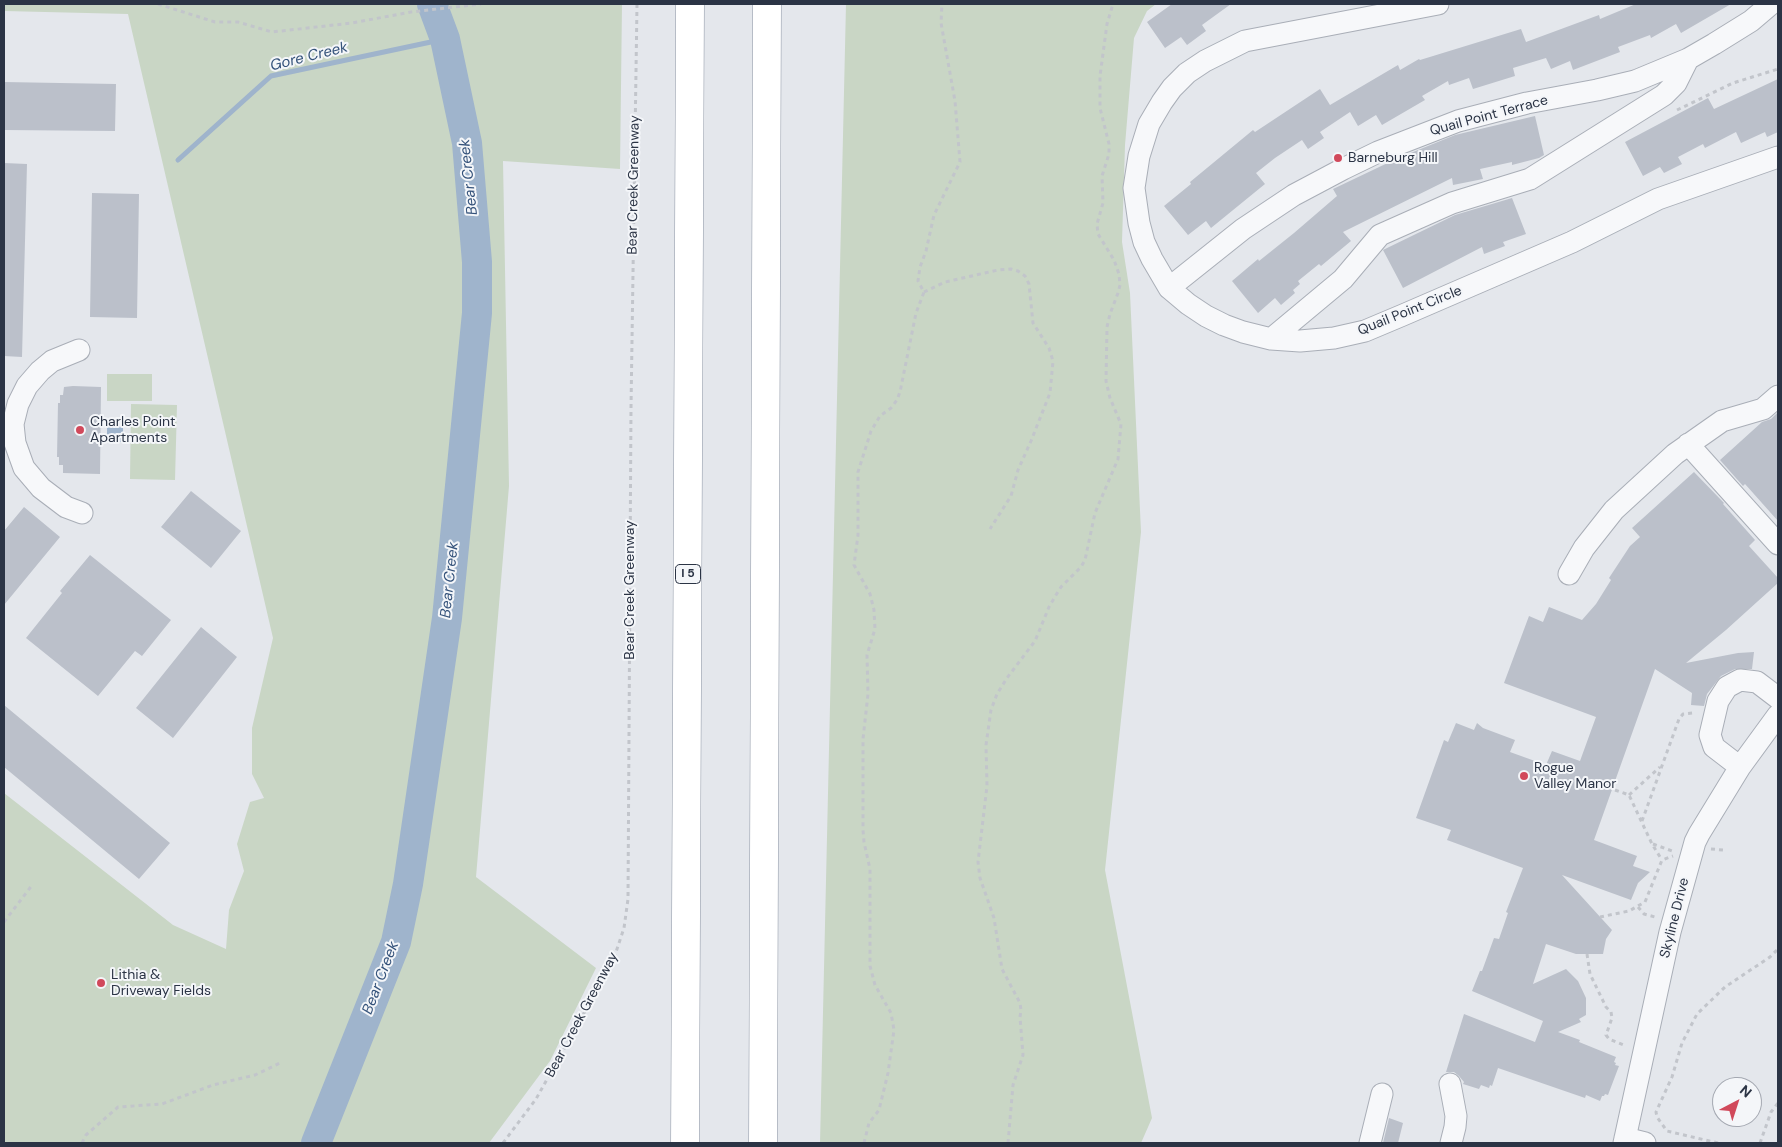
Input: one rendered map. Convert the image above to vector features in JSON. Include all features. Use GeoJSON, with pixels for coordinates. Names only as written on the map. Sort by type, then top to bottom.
{"type":"FeatureCollection","features":[{"type":"Feature","properties":{"kind":"highway","name":"I 5"},"geometry":{"type":"LineString","coordinates":[[684,1143],[690,4]]}},
{"type":"Feature","properties":{"kind":"highway"},"geometry":{"type":"LineString","coordinates":[[763,1143],[767,4]]}},
{"type":"Feature","properties":{"kind":"street","name":"Quail Point Circle"},"geometry":{"type":"LineString","coordinates":[[1438,4],[1245,41],[1205,61],[1187,73],[1172,88],[1149,124],[1138,156],[1134,188],[1138,223],[1144,242],[1152,260],[1169,288],[1188,304],[1224,325],[1271,339],[1300,341],[1334,338],[1365,331],[1572,242],[1658,198],[1778,156]]}},
{"type":"Feature","properties":{"kind":"street","name":"Quail Point Terrace"},"geometry":{"type":"LineString","coordinates":[[1169,288],[1243,229],[1287,200],[1378,152],[1458,121],[1527,103],[1635,81],[1688,59],[1750,21],[1771,4]]}},
{"type":"Feature","properties":{"kind":"street"},"geometry":{"type":"LineString","coordinates":[[1271,339],[1343,279],[1380,235],[1452,203],[1530,179],[1664,95],[1676,83],[1688,59]]}},
{"type":"Feature","properties":{"kind":"street"},"geometry":{"type":"LineString","coordinates":[[79,350],[52,361],[40,371],[27,386],[18,404],[13,424],[7,429],[15,442],[24,468],[35,482],[66,508],[82,514]]}},
{"type":"Feature","properties":{"kind":"street"},"geometry":{"type":"LineString","coordinates":[[1569,574],[1584,548],[1614,510],[1644,481],[1688,444],[1722,421],[1763,409],[1778,396]]}},
{"type":"Feature","properties":{"kind":"street"},"geometry":{"type":"LineString","coordinates":[[1688,444],[1778,544]]}},
{"type":"Feature","properties":{"kind":"street"},"geometry":{"type":"LineString","coordinates":[[1740,767],[1714,747],[1710,735],[1718,700],[1727,687],[1740,680],[1757,682],[1778,698]]}},
{"type":"Feature","properties":{"kind":"street","name":"Skyline Drive"},"geometry":{"type":"LineString","coordinates":[[1631,1142],[1670,932],[1695,842],[1740,767],[1778,715]]}},
{"type":"Feature","properties":{"kind":"street"},"geometry":{"type":"LineString","coordinates":[[1450,1084],[1456,1116],[1451,1143]]}},
{"type":"Feature","properties":{"kind":"street"},"geometry":{"type":"LineString","coordinates":[[1370,1143],[1382,1094]]}},
{"type":"Feature","properties":{"kind":"path"},"geometry":{"type":"LineString","coordinates":[[158,4],[215,22],[238,22],[272,32],[352,24],[411,12],[480,4]]}},
{"type":"Feature","properties":{"kind":"path","name":"Bear Creek Greenway"},"geometry":{"type":"LineString","coordinates":[[503,1143],[540,1092],[603,979],[615,955],[624,928],[628,899],[631,408],[637,4]]}},
{"type":"Feature","properties":{"kind":"path"},"geometry":{"type":"LineString","coordinates":[[924,292],[918,281],[918,274],[926,251],[934,215],[960,162],[955,101],[941,23],[942,4]]}},
{"type":"Feature","properties":{"kind":"path"},"geometry":{"type":"LineString","coordinates":[[1008,1143],[1013,1085],[1023,1055],[1021,1010],[1020,1003],[1002,969],[994,918],[980,878],[978,862],[987,786],[986,745],[991,710],[997,694],[1035,641],[1056,595],[1085,560],[1097,507],[1118,459],[1121,424],[1110,398],[1106,381],[1108,327],[1110,314],[1120,285],[1114,260],[1098,234],[1097,224],[1103,203],[1102,176],[1109,154],[1109,144],[1100,108],[1100,76],[1106,24],[1113,4]]}},
{"type":"Feature","properties":{"kind":"path"},"geometry":{"type":"LineString","coordinates":[[1669,114],[1733,83],[1778,69]]}},
{"type":"Feature","properties":{"kind":"path"},"geometry":{"type":"LineString","coordinates":[[864,1143],[869,1123],[879,1110],[888,1073],[894,1030],[891,1013],[875,985],[870,966],[870,869],[863,830],[863,739],[868,694],[867,655],[875,629],[874,610],[870,594],[854,565],[858,535],[858,472],[872,431],[880,416],[891,408],[897,400],[916,313],[924,292],[945,282],[998,270],[1011,269],[1025,276],[1030,284],[1032,323],[1049,348],[1053,361],[1050,393],[1018,470],[1011,496],[990,529]]}},
{"type":"Feature","properties":{"kind":"path"},"geometry":{"type":"LineString","coordinates":[[1642,822],[1679,719],[1683,714],[1693,713]]}},
{"type":"Feature","properties":{"kind":"path"},"geometry":{"type":"LineString","coordinates":[[1629,795],[1662,766]]}},
{"type":"Feature","properties":{"kind":"path"},"geometry":{"type":"LineString","coordinates":[[1615,790],[1629,795],[1652,844],[1662,860]]}},
{"type":"Feature","properties":{"kind":"path"},"geometry":{"type":"LineString","coordinates":[[1652,844],[1678,853],[1662,860]]}},
{"type":"Feature","properties":{"kind":"path"},"geometry":{"type":"LineString","coordinates":[[1600,917],[1638,907],[1645,902],[1662,860]]}},
{"type":"Feature","properties":{"kind":"path"},"geometry":{"type":"LineString","coordinates":[[4,922],[33,884]]}},
{"type":"Feature","properties":{"kind":"path"},"geometry":{"type":"LineString","coordinates":[[1638,907],[1644,914],[1658,918]]}},
{"type":"Feature","properties":{"kind":"path"},"geometry":{"type":"LineString","coordinates":[[1718,1143],[1667,1131],[1657,1117],[1656,1112],[1672,1077],[1682,1043],[1697,1014],[1725,987],[1770,957],[1778,949]]}},
{"type":"Feature","properties":{"kind":"path"},"geometry":{"type":"LineString","coordinates":[[1587,954],[1590,974],[1612,1018],[1606,1035],[1609,1039],[1630,1048]]}},
{"type":"Feature","properties":{"kind":"path"},"geometry":{"type":"LineString","coordinates":[[82,1143],[86,1135],[118,1107],[162,1104],[213,1085],[255,1074],[282,1062]]}},
{"type":"Feature","properties":{"kind":"path"},"geometry":{"type":"LineString","coordinates":[[1760,1143],[1771,1112],[1778,1103]]}},
{"type":"Feature","properties":{"kind":"green space"},"geometry":{"type":"Polygon","coordinates":[[[4,4],[622,4],[620,169],[503,161],[509,486],[476,877],[596,968],[550,1061],[489,1143],[4,1143],[4,793],[173,925],[226,949],[229,910],[244,871],[237,844],[250,802],[264,798],[252,774],[252,728],[273,638],[128,14],[4,11],[4,4]]]}},
{"type":"Feature","properties":{"kind":"green space"},"geometry":{"type":"Polygon","coordinates":[[[846,4],[1156,4],[1147,11],[1134,38],[1125,145],[1122,242],[1130,293],[1141,532],[1105,870],[1152,1118],[1141,1143],[820,1143],[846,4]]]}},
{"type":"Feature","properties":{"kind":"green space"},"geometry":{"type":"Polygon","coordinates":[[[107,374],[152,374],[152,401],[107,401],[107,374]]]}},
{"type":"Feature","properties":{"kind":"green space"},"geometry":{"type":"Polygon","coordinates":[[[131,404],[177,405],[175,480],[130,479],[131,404]]]}},
{"type":"Feature","properties":{"kind":"water"},"geometry":{"type":"Polygon","coordinates":[[[107,419],[123,419],[123,442],[107,442],[107,419]]]}},
{"type":"Feature","properties":{"kind":"building"},"geometry":{"type":"Polygon","coordinates":[[[1172,4],[1231,4],[1202,25],[1206,31],[1187,45],[1181,37],[1165,48],[1147,22],[1172,4]]]}},
{"type":"Feature","properties":{"kind":"building"},"geometry":{"type":"Polygon","coordinates":[[[1636,4],[1731,4],[1681,33],[1676,24],[1651,38],[1650,35],[1618,47],[1620,52],[1573,70],[1570,61],[1551,69],[1546,58],[1513,68],[1515,76],[1473,89],[1469,78],[1449,85],[1448,81],[1422,96],[1425,100],[1382,125],[1376,115],[1358,126],[1350,112],[1320,132],[1324,138],[1308,149],[1302,140],[1256,173],[1265,184],[1211,228],[1206,221],[1188,235],[1164,206],[1253,130],[1255,132],[1320,89],[1330,105],[1398,65],[1400,70],[1419,59],[1521,29],[1526,42],[1599,15],[1600,19],[1636,4]]]}},
{"type":"Feature","properties":{"kind":"building"},"geometry":{"type":"Polygon","coordinates":[[[1778,79],[1778,132],[1767,137],[1765,132],[1741,143],[1736,132],[1705,148],[1703,144],[1678,157],[1682,164],[1664,173],[1660,167],[1643,176],[1625,142],[1708,98],[1714,109],[1778,79]]]}},
{"type":"Feature","properties":{"kind":"building"},"geometry":{"type":"Polygon","coordinates":[[[4,82],[116,84],[115,131],[4,130],[4,82]]]}},
{"type":"Feature","properties":{"kind":"building"},"geometry":{"type":"Polygon","coordinates":[[[1535,116],[1544,155],[1512,165],[1512,162],[1480,169],[1483,179],[1453,185],[1452,178],[1343,232],[1351,241],[1321,266],[1319,264],[1298,281],[1300,284],[1293,290],[1295,293],[1281,305],[1275,298],[1258,313],[1232,281],[1294,233],[1337,196],[1333,189],[1396,159],[1455,135],[1535,116]]]}},
{"type":"Feature","properties":{"kind":"building"},"geometry":{"type":"Polygon","coordinates":[[[4,163],[27,164],[22,357],[4,356],[4,163]]]}},
{"type":"Feature","properties":{"kind":"building"},"geometry":{"type":"Polygon","coordinates":[[[92,193],[139,194],[137,318],[90,317],[92,193]]]}},
{"type":"Feature","properties":{"kind":"building"},"geometry":{"type":"Polygon","coordinates":[[[1512,198],[1526,234],[1503,242],[1505,246],[1484,254],[1482,247],[1403,288],[1383,250],[1455,215],[1512,198]]]}},
{"type":"Feature","properties":{"kind":"building","name":"Charles Point Apartments"},"geometry":{"type":"Polygon","coordinates":[[[64,387],[101,387],[100,474],[63,473],[63,465],[59,465],[59,457],[57,457],[58,403],[60,403],[60,395],[63,395],[64,387]]]}},
{"type":"Feature","properties":{"kind":"building"},"geometry":{"type":"Polygon","coordinates":[[[1778,412],[1778,521],[1745,484],[1743,486],[1720,460],[1762,422],[1771,419],[1778,412]]]}},
{"type":"Feature","properties":{"kind":"building","name":"Rogue Valley Manor"},"geometry":{"type":"Polygon","coordinates":[[[1694,472],[1724,503],[1755,540],[1749,546],[1778,578],[1778,583],[1686,663],[1738,653],[1754,652],[1752,669],[1735,669],[1721,676],[1707,694],[1704,706],[1691,705],[1692,693],[1655,669],[1594,840],[1637,856],[1633,866],[1650,872],[1638,883],[1631,900],[1562,875],[1612,930],[1606,939],[1603,954],[1576,954],[1546,944],[1533,984],[1566,969],[1578,981],[1586,998],[1586,1015],[1579,1019],[1581,1022],[1558,1032],[1616,1057],[1615,1065],[1619,1066],[1608,1095],[1602,1096],[1600,1101],[1586,1095],[1585,1098],[1498,1068],[1492,1086],[1490,1085],[1489,1088],[1481,1085],[1479,1089],[1463,1084],[1464,1082],[1454,1072],[1446,1072],[1464,1014],[1535,1042],[1543,1021],[1472,991],[1480,971],[1482,971],[1494,938],[1499,939],[1508,913],[1506,912],[1523,868],[1447,840],[1451,830],[1416,818],[1444,740],[1448,742],[1456,723],[1474,730],[1477,723],[1483,728],[1515,740],[1510,752],[1546,765],[1552,751],[1580,761],[1596,717],[1504,683],[1529,616],[1543,622],[1549,607],[1582,620],[1596,604],[1611,580],[1609,578],[1630,546],[1640,537],[1632,528],[1694,472]]]}},
{"type":"Feature","properties":{"kind":"building"},"geometry":{"type":"Polygon","coordinates":[[[191,491],[241,531],[211,568],[161,527],[191,491]]]}},
{"type":"Feature","properties":{"kind":"building"},"geometry":{"type":"Polygon","coordinates":[[[24,507],[60,537],[4,605],[4,531],[24,507]]]}},
{"type":"Feature","properties":{"kind":"building"},"geometry":{"type":"Polygon","coordinates":[[[90,555],[171,620],[142,656],[135,651],[98,696],[26,638],[62,593],[60,591],[90,555]]]}},
{"type":"Feature","properties":{"kind":"building"},"geometry":{"type":"Polygon","coordinates":[[[201,627],[237,657],[173,738],[136,708],[201,627]]]}},
{"type":"Feature","properties":{"kind":"building"},"geometry":{"type":"Polygon","coordinates":[[[4,705],[170,843],[139,879],[4,767],[4,705]]]}},
{"type":"Feature","properties":{"kind":"building"},"geometry":{"type":"Polygon","coordinates":[[[1389,1118],[1403,1123],[1398,1143],[1383,1143],[1389,1118]]]}},
{"type":"Feature","properties":{"kind":"waterway","name":"Bear Creek"},"geometry":{"type":"LineString","coordinates":[[316,1143],[396,942],[408,884],[447,618],[477,313],[477,262],[467,143],[445,39],[432,4]]}},
{"type":"Feature","properties":{"kind":"waterway","name":"Gore Creek"},"geometry":{"type":"LineString","coordinates":[[178,160],[271,76],[445,39]]}},
{"type":"Feature","properties":{"kind":"place","name":"Barneburg Hill"},"geometry":{"type":"Point","coordinates":[1338,158]}},
{"type":"Feature","properties":{"kind":"place","name":"Charles Point Apartments"},"geometry":{"type":"Point","coordinates":[80,430]}},
{"type":"Feature","properties":{"kind":"place","name":"Rogue Valley Manor"},"geometry":{"type":"Point","coordinates":[1524,776]}},
{"type":"Feature","properties":{"kind":"place","name":"Lithia & Driveway Fields"},"geometry":{"type":"Point","coordinates":[101,983]}}]}
